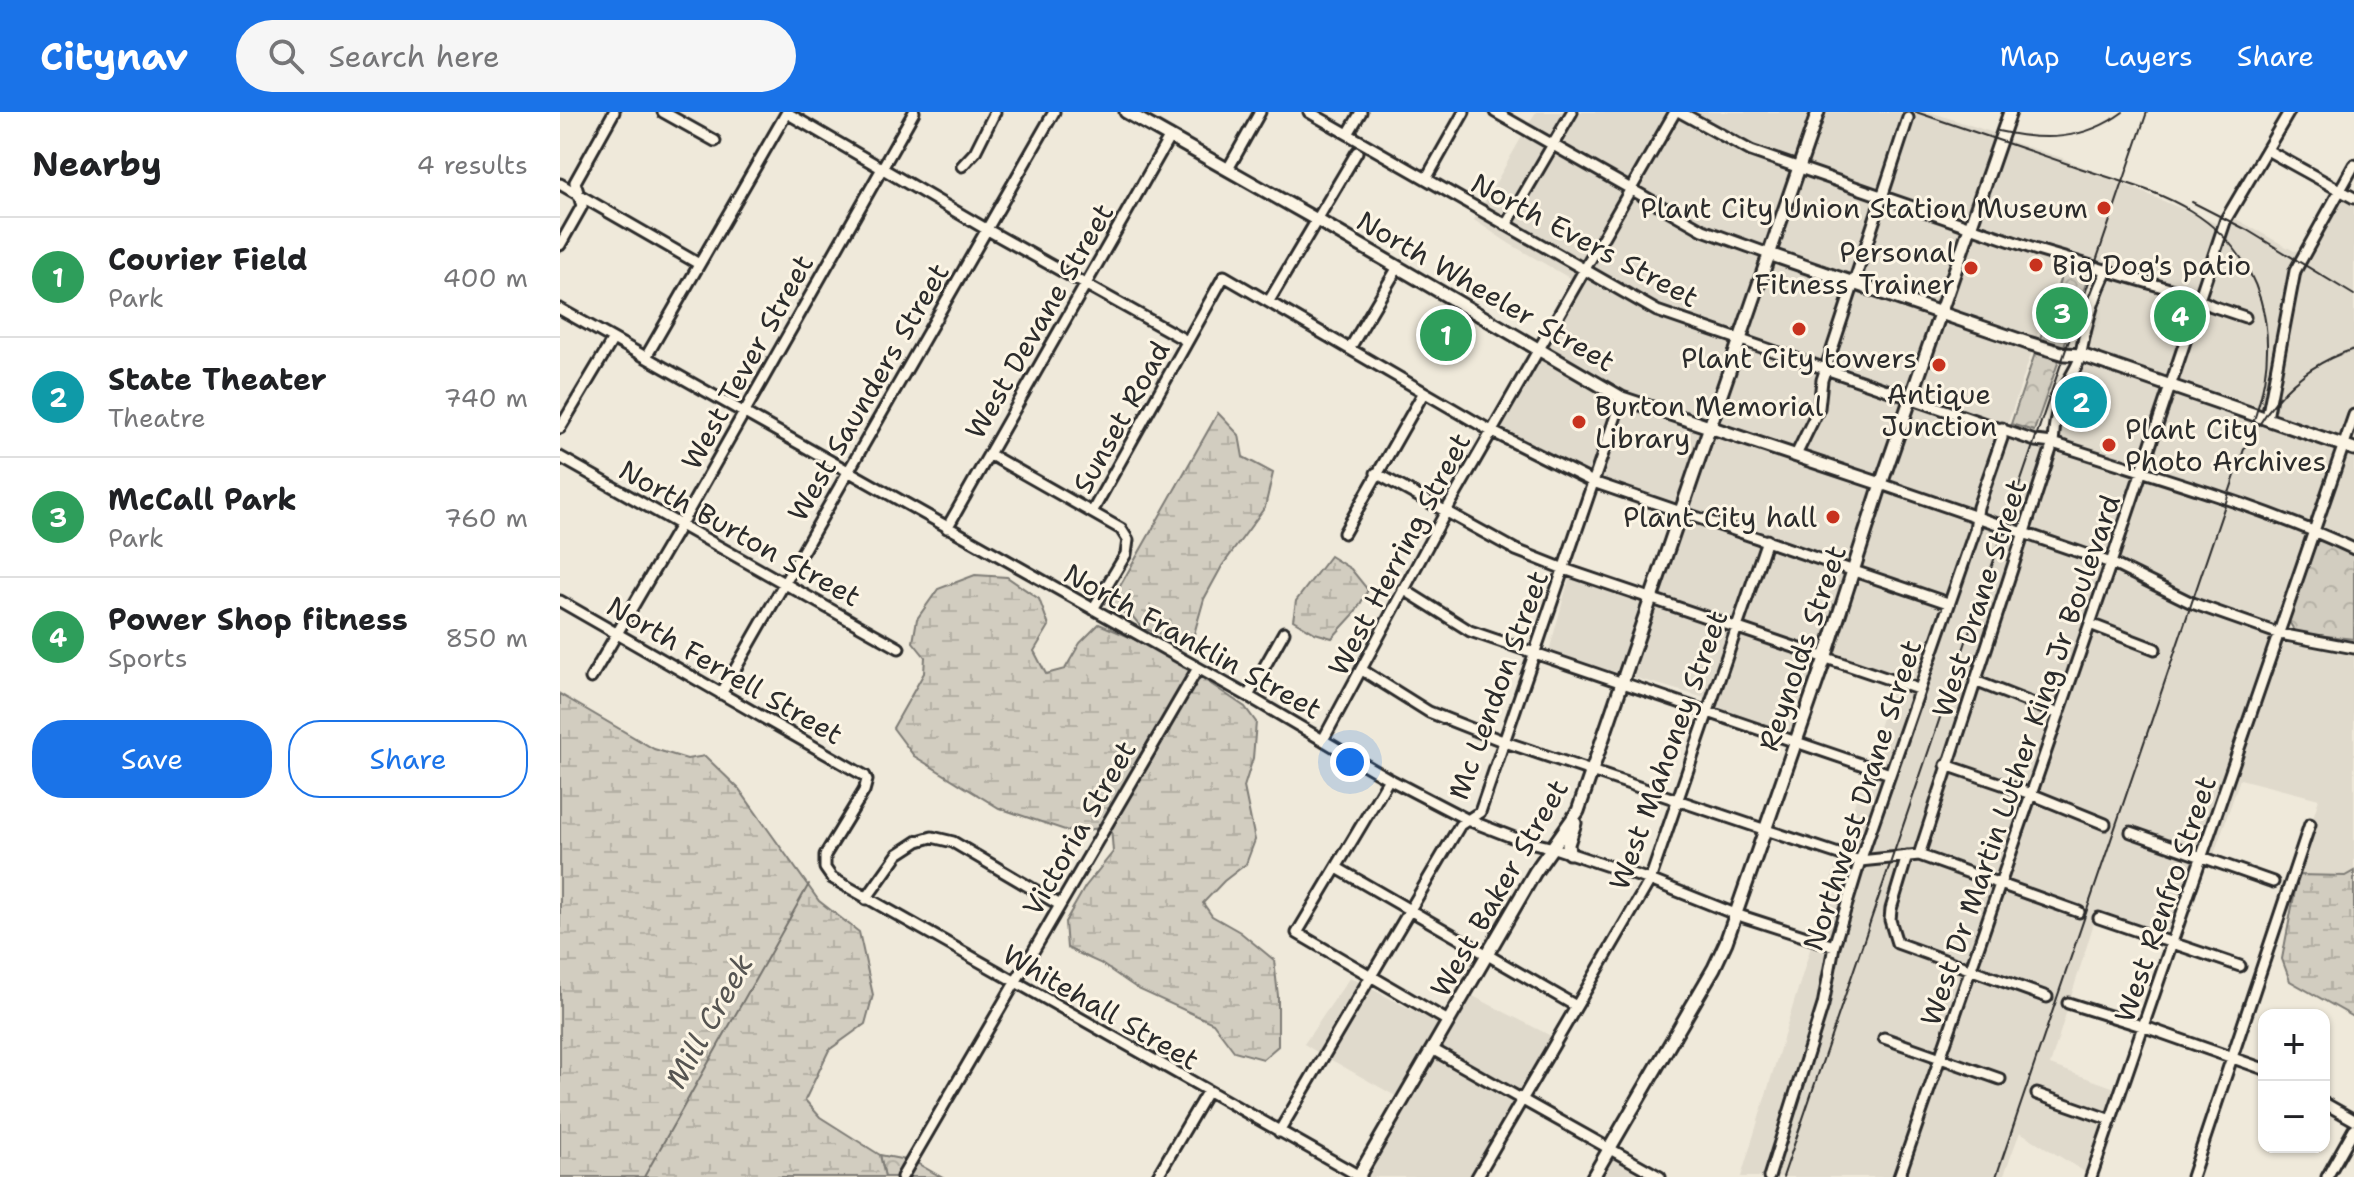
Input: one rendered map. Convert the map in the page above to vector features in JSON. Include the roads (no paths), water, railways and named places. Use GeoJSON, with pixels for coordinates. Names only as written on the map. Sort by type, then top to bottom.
{"type":"FeatureCollection","features":[{"type":"Feature","properties":{"kind":"main road","name":"North Wheeler Street"},"geometry":{"type":"LineString","coordinates":[[1126,112],[1622,398],[1881,484]]}},
{"type":"Feature","properties":{"kind":"main road","name":"West Baker Street"},"geometry":{"type":"LineString","coordinates":[[1359,1177],[1535,872],[1578,811],[1818,112]]}},
{"type":"Feature","properties":{"kind":"main road","name":"Reynolds Street"},"geometry":{"type":"LineString","coordinates":[[1593,1177],[1714,968],[1766,830],[1881,484],[2010,112]]}},
{"type":"Feature","properties":{"kind":"main road"},"geometry":{"type":"LineString","coordinates":[[1769,254],[2065,354],[2081,355],[2349,447]]}},
{"type":"Feature","properties":{"kind":"main road"},"geometry":{"type":"LineString","coordinates":[[1569,853],[1568,844],[1578,811]]}},
{"type":"Feature","properties":{"kind":"street"},"geometry":{"type":"LineString","coordinates":[[560,245],[582,206],[575,182],[614,112]]}},
{"type":"Feature","properties":{"kind":"street"},"geometry":{"type":"LineString","coordinates":[[663,112],[715,141]]}},
{"type":"Feature","properties":{"kind":"street"},"geometry":{"type":"LineString","coordinates":[[646,357],[787,112],[986,229],[1187,341]]}},
{"type":"Feature","properties":{"kind":"street","name":"West Tever Street"},"geometry":{"type":"LineString","coordinates":[[591,678],[914,112]]}},
{"type":"Feature","properties":{"kind":"street"},"geometry":{"type":"LineString","coordinates":[[962,166],[975,152],[995,112]]}},
{"type":"Feature","properties":{"kind":"street","name":"West Saunders Street"},"geometry":{"type":"LineString","coordinates":[[721,694],[1054,112]]}},
{"type":"Feature","properties":{"kind":"street"},"geometry":{"type":"LineString","coordinates":[[1228,169],[1260,112]]}},
{"type":"Feature","properties":{"kind":"street","name":"North Evers Street"},"geometry":{"type":"LineString","coordinates":[[1309,112],[1657,311],[2035,441],[2053,443],[2315,531],[2354,549]]}},
{"type":"Feature","properties":{"kind":"street"},"geometry":{"type":"LineString","coordinates":[[1348,134],[1361,112]]}},
{"type":"Feature","properties":{"kind":"street"},"geometry":{"type":"LineString","coordinates":[[1426,179],[1464,112]]}},
{"type":"Feature","properties":{"kind":"street"},"geometry":{"type":"LineString","coordinates":[[1495,112],[1703,230],[1769,254]]}},
{"type":"Feature","properties":{"kind":"street"},"geometry":{"type":"LineString","coordinates":[[1506,225],[1572,112]]}},
{"type":"Feature","properties":{"kind":"street"},"geometry":{"type":"LineString","coordinates":[[1678,112],[1751,151],[1970,228],[2190,295],[2245,317]]}},
{"type":"Feature","properties":{"kind":"street","name":"West Herring Street"},"geometry":{"type":"LineString","coordinates":[[1323,740],[1491,431],[1678,112]]}},
{"type":"Feature","properties":{"kind":"street","name":"West Dr Martin Luther King Jr Boulevard"},"geometry":{"type":"LineString","coordinates":[[1899,1177],[2142,473],[2226,219],[2289,112]]}},
{"type":"Feature","properties":{"kind":"street"},"geometry":{"type":"LineString","coordinates":[[1796,455],[1819,408],[1819,390],[1825,370],[1908,118]]}},
{"type":"Feature","properties":{"kind":"street","name":"West Devane Street"},"geometry":{"type":"LineString","coordinates":[[947,528],[1170,136]]}},
{"type":"Feature","properties":{"kind":"street"},"geometry":{"type":"LineString","coordinates":[[2267,150],[2354,198]]}},
{"type":"Feature","properties":{"kind":"street"},"geometry":{"type":"LineString","coordinates":[[1357,152],[1269,301],[1491,431],[1593,482],[1948,603]]}},
{"type":"Feature","properties":{"kind":"street"},"geometry":{"type":"LineString","coordinates":[[2267,418],[2298,263],[2354,165]]}},
{"type":"Feature","properties":{"kind":"street"},"geometry":{"type":"LineString","coordinates":[[560,184],[699,264]]}},
{"type":"Feature","properties":{"kind":"street"},"geometry":{"type":"LineString","coordinates":[[1350,348],[1398,267]]}},
{"type":"Feature","properties":{"kind":"street","name":"West Drane Street"},"geometry":{"type":"LineString","coordinates":[[1919,855],[2053,443],[2053,428],[2066,386],[2081,355],[2081,344],[2108,269]]}},
{"type":"Feature","properties":{"kind":"street","name":"Sunset Road"},"geometry":{"type":"LineString","coordinates":[[1093,609],[1126,554],[1128,540],[1121,529],[1092,512],[1224,276],[1269,301]]}},
{"type":"Feature","properties":{"kind":"street","name":"North Franklin Street"},"geometry":{"type":"LineString","coordinates":[[560,309],[1248,696],[1389,779],[1468,820],[1517,839],[1650,880],[1735,914],[1834,946]]}},
{"type":"Feature","properties":{"kind":"street"},"geometry":{"type":"LineString","coordinates":[[560,428],[564,411],[613,339]]}},
{"type":"Feature","properties":{"kind":"street"},"geometry":{"type":"LineString","coordinates":[[1344,533],[1424,392]]}},
{"type":"Feature","properties":{"kind":"street","name":"Mc Lendon Street"},"geometry":{"type":"LineString","coordinates":[[1279,1132],[1460,825],[1480,812],[1622,398]]}},
{"type":"Feature","properties":{"kind":"street","name":"West Renfro Street"},"geometry":{"type":"LineString","coordinates":[[2091,1177],[2315,531],[2349,447],[2354,415]]}},
{"type":"Feature","properties":{"kind":"street","name":"Northwest Drane Street"},"geometry":{"type":"LineString","coordinates":[[1769,1177],[1823,1005],[1834,946],[1860,861],[1978,518],[1978,507],[2002,438],[2002,428]]}},
{"type":"Feature","properties":{"kind":"street"},"geometry":{"type":"LineString","coordinates":[[989,454],[1092,512]]}},
{"type":"Feature","properties":{"kind":"street","name":"North Burton Street"},"geometry":{"type":"LineString","coordinates":[[560,457],[899,648]]}},
{"type":"Feature","properties":{"kind":"street"},"geometry":{"type":"LineString","coordinates":[[1376,473],[1516,550],[1918,689]]}},
{"type":"Feature","properties":{"kind":"street","name":"North Wheeler Street"},"geometry":{"type":"LineString","coordinates":[[1881,484],[2111,563],[2192,603],[2280,634],[2354,648]]}},
{"type":"Feature","properties":{"kind":"street","name":"West Mahoney Street"},"geometry":{"type":"LineString","coordinates":[[1477,1177],[1650,880],[1767,540]]}},
{"type":"Feature","properties":{"kind":"street"},"geometry":{"type":"LineString","coordinates":[[1403,589],[1470,631],[1890,774]]}},
{"type":"Feature","properties":{"kind":"street","name":"North Ferrell Street"},"geometry":{"type":"LineString","coordinates":[[560,601],[859,772],[867,780],[860,799],[827,850],[825,868]]}},
{"type":"Feature","properties":{"kind":"street"},"geometry":{"type":"LineString","coordinates":[[2090,624],[2155,649]]}},
{"type":"Feature","properties":{"kind":"street"},"geometry":{"type":"LineString","coordinates":[[1248,696],[1284,632]]}},
{"type":"Feature","properties":{"kind":"street","name":"Victoria Street"},"geometry":{"type":"LineString","coordinates":[[902,1177],[1198,668]]}},
{"type":"Feature","properties":{"kind":"street"},"geometry":{"type":"LineString","coordinates":[[1362,670],[1429,712],[1505,742],[1860,861],[1919,855],[2079,912]]}},
{"type":"Feature","properties":{"kind":"street"},"geometry":{"type":"LineString","coordinates":[[1975,681],[2059,714]]}},
{"type":"Feature","properties":{"kind":"street"},"geometry":{"type":"LineString","coordinates":[[1946,765],[2105,824]]}},
{"type":"Feature","properties":{"kind":"street"},"geometry":{"type":"LineString","coordinates":[[1389,779],[1297,933],[1448,1021]]}},
{"type":"Feature","properties":{"kind":"street"},"geometry":{"type":"LineString","coordinates":[[2192,1177],[2310,824]]}},
{"type":"Feature","properties":{"kind":"street"},"geometry":{"type":"LineString","coordinates":[[2131,832],[2273,882]]}},
{"type":"Feature","properties":{"kind":"street"},"geometry":{"type":"LineString","coordinates":[[866,899],[898,854],[918,841],[932,837],[953,842],[1060,905]]}},
{"type":"Feature","properties":{"kind":"street"},"geometry":{"type":"LineString","coordinates":[[1907,856],[1891,909],[1890,920],[1897,943],[2047,997]]}},
{"type":"Feature","properties":{"kind":"street","name":"Whitehall Street"},"geometry":{"type":"LineString","coordinates":[[825,868],[832,878],[866,899],[1359,1177]]}},
{"type":"Feature","properties":{"kind":"street"},"geometry":{"type":"LineString","coordinates":[[1337,868],[1576,1006]]}},
{"type":"Feature","properties":{"kind":"street"},"geometry":{"type":"LineString","coordinates":[[2099,918],[2240,966]]}},
{"type":"Feature","properties":{"kind":"street"},"geometry":{"type":"LineString","coordinates":[[2068,1003],[2258,1067]]}},
{"type":"Feature","properties":{"kind":"street"},"geometry":{"type":"LineString","coordinates":[[1884,1038],[2000,1079]]}},
{"type":"Feature","properties":{"kind":"street"},"geometry":{"type":"LineString","coordinates":[[1432,1049],[1660,1177]]}},
{"type":"Feature","properties":{"kind":"street"},"geometry":{"type":"LineString","coordinates":[[1157,1177],[1207,1092]]}},
{"type":"Feature","properties":{"kind":"street"},"geometry":{"type":"LineString","coordinates":[[2037,1094],[2111,1120]]}},
{"type":"Feature","properties":{"kind":"street"},"geometry":{"type":"LineString","coordinates":[[2330,1106],[2354,1120]]}},
{"type":"Feature","properties":{"kind":"street"},"geometry":{"type":"LineString","coordinates":[[2327,1177],[2354,1129]]}},
{"type":"Feature","properties":{"kind":"waterway","name":"Mill Creek"},"geometry":{"type":"LineString","coordinates":[[644,1177],[809,884]]}},
{"type":"Feature","properties":{"kind":"railway"},"geometry":{"type":"LineString","coordinates":[[1916,112],[2136,186],[2191,211],[2216,230],[2236,251],[2251,275],[2261,300],[2266,327],[2267,355],[2256,414],[1996,1177]]}},
{"type":"Feature","properties":{"kind":"railway"},"geometry":{"type":"LineString","coordinates":[[1998,131],[2031,136],[2063,136],[2093,129],[2123,112]]}},
{"type":"Feature","properties":{"kind":"railway"},"geometry":{"type":"LineString","coordinates":[[1783,1177],[2147,112]]}},
{"type":"Feature","properties":{"kind":"railway"},"geometry":{"type":"LineString","coordinates":[[2192,202],[2247,230],[2354,295]]}},
{"type":"Feature","properties":{"kind":"railway"},"geometry":{"type":"LineString","coordinates":[[2259,425],[2277,399],[2299,378],[2325,361],[2354,349]]}},
{"type":"Feature","properties":{"kind":"place","name":"Plant City Union Station Museum"},"geometry":{"type":"Point","coordinates":[2104,208]}},
{"type":"Feature","properties":{"kind":"place","name":"Big Dog's patio"},"geometry":{"type":"Point","coordinates":[2036,265]}},
{"type":"Feature","properties":{"kind":"place","name":"Personal Fitness Trainer"},"geometry":{"type":"Point","coordinates":[1971,268]}},
{"type":"Feature","properties":{"kind":"place","name":"McCall Park"},"geometry":{"type":"Point","coordinates":[2062,313]}},
{"type":"Feature","properties":{"kind":"place","name":"Power Shop fitness"},"geometry":{"type":"Point","coordinates":[2180,316]}},
{"type":"Feature","properties":{"kind":"place","name":"Plant City towers"},"geometry":{"type":"Point","coordinates":[1799,329]}},
{"type":"Feature","properties":{"kind":"place","name":"Courier Field"},"geometry":{"type":"Point","coordinates":[1446,335]}},
{"type":"Feature","properties":{"kind":"place","name":"Antique Junction"},"geometry":{"type":"Point","coordinates":[1939,365]}},
{"type":"Feature","properties":{"kind":"place","name":"State Theater"},"geometry":{"type":"Point","coordinates":[2081,402]}},
{"type":"Feature","properties":{"kind":"place","name":"Burton Memorial Library"},"geometry":{"type":"Point","coordinates":[1579,422]}},
{"type":"Feature","properties":{"kind":"place","name":"Plant City Photo Archives"},"geometry":{"type":"Point","coordinates":[2109,445]}},
{"type":"Feature","properties":{"kind":"place","name":"Plant City hall"},"geometry":{"type":"Point","coordinates":[1833,517]}}]}
